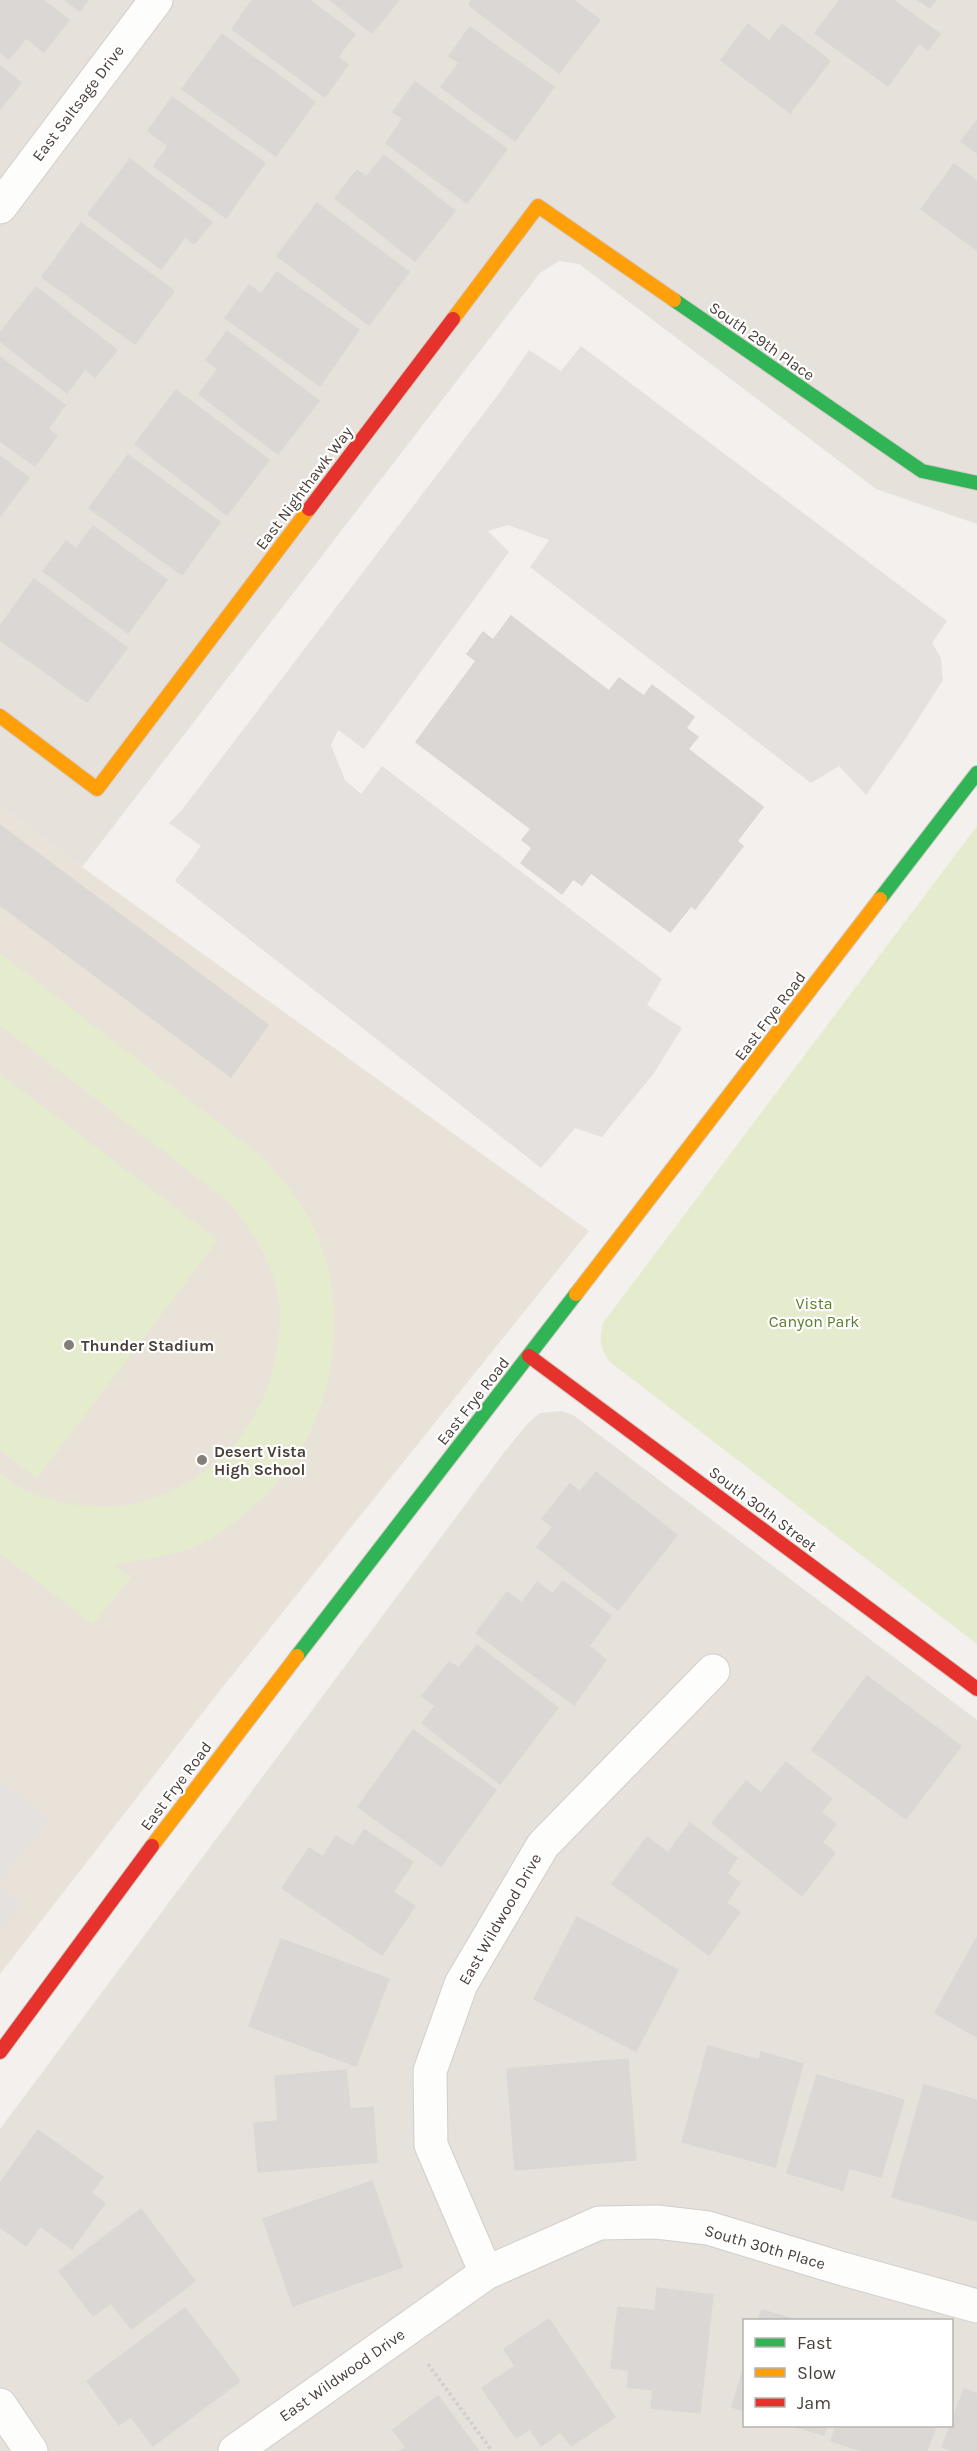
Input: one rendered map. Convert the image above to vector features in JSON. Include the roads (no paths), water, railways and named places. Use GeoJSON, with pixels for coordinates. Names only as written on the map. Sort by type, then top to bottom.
{"type":"FeatureCollection","features":[{"type":"Feature","properties":{"kind":"street","name":"East Saltsage Drive"},"geometry":{"type":"LineString","coordinates":[[0,207],[156,0]]}},
{"type":"Feature","properties":{"kind":"street","name":"South 29th Place"},"geometry":{"type":"LineString","coordinates":[[538,206],[921,471],[977,483]]}},
{"type":"Feature","properties":{"kind":"street","name":"East Nighthawk Way"},"geometry":{"type":"LineString","coordinates":[[0,716],[97,789],[538,206]]}},
{"type":"Feature","properties":{"kind":"street","name":"East Frye Road"},"geometry":{"type":"LineString","coordinates":[[0,2052],[189,1796],[977,773]]}},
{"type":"Feature","properties":{"kind":"street","name":"South 30th Street"},"geometry":{"type":"LineString","coordinates":[[529,1356],[977,1689]]}},
{"type":"Feature","properties":{"kind":"street","name":"East Wildwood Drive"},"geometry":{"type":"LineString","coordinates":[[235,2451],[486,2273],[431,2145],[430,2071],[461,1984],[543,1845],[713,1671]]}},
{"type":"Feature","properties":{"kind":"street","name":"South 30th Place"},"geometry":{"type":"LineString","coordinates":[[486,2273],[599,2223],[657,2222],[708,2228],[977,2306]]}},
{"type":"Feature","properties":{"kind":"street"},"geometry":{"type":"LineString","coordinates":[[0,2405],[31,2451]]}},
{"type":"Feature","properties":{"kind":"place","name":"Thunder Stadium"},"geometry":{"type":"Point","coordinates":[69,1345]}},
{"type":"Feature","properties":{"kind":"place","name":"Desert Vista High School"},"geometry":{"type":"Point","coordinates":[202,1460]}},
{"type":"Feature","properties":{"kind":"park label","name":"Vista Canyon Park"},"geometry":{"type":"Point","coordinates":[814,1312]}}]}
